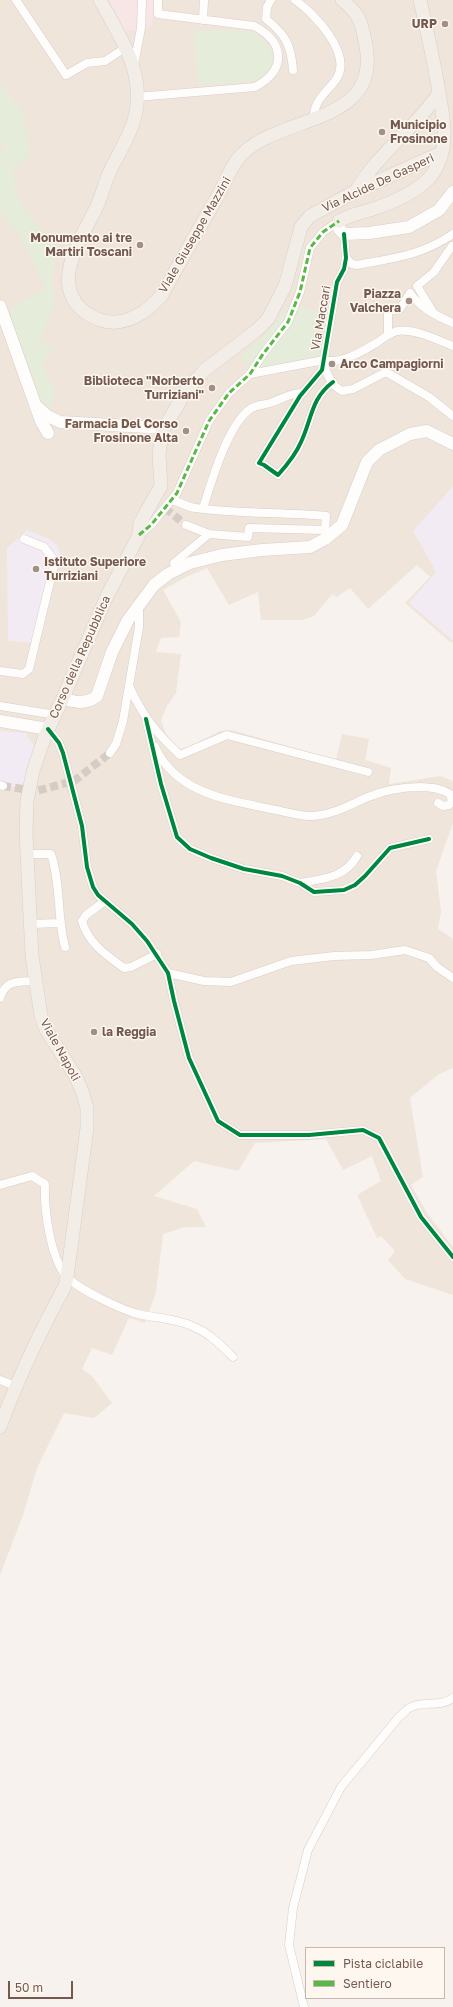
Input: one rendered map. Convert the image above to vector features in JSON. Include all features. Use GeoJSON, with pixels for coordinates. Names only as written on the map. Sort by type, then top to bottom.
{"type":"FeatureCollection","features":[{"type":"Feature","properties":{"kind":"main road","name":"Viale Giuseppe Mazzini"},"geometry":{"type":"LineString","coordinates":[[100,0],[134,66],[137,84],[136,113],[108,175],[98,203],[74,250],[68,270],[69,284],[73,298],[80,308],[90,316],[103,321],[129,320],[153,305],[162,295],[238,159],[243,154],[262,139],[334,111],[359,90],[367,75],[368,60],[363,26],[354,9],[342,0]]}},
{"type":"Feature","properties":{"kind":"main road"},"geometry":{"type":"LineString","coordinates":[[420,0],[431,46],[444,121],[444,139],[434,174],[425,183],[408,194],[373,209],[354,213],[342,227],[369,233],[409,227],[439,210],[453,192]]}},
{"type":"Feature","properties":{"kind":"main road"},"geometry":{"type":"LineString","coordinates":[[356,191],[365,174],[405,135],[439,94]]}},
{"type":"Feature","properties":{"kind":"main road","name":"Via Alcide De Gasperi"},"geometry":{"type":"LineString","coordinates":[[138,535],[140,523],[161,486],[160,444],[164,428],[178,402],[197,378],[206,369],[257,330],[274,311],[285,286],[298,234],[305,220],[356,191],[441,153]]}},
{"type":"Feature","properties":{"kind":"main road"},"geometry":{"type":"LineString","coordinates":[[0,306],[40,421],[48,433]]}},
{"type":"Feature","properties":{"kind":"main road"},"geometry":{"type":"LineString","coordinates":[[34,404],[46,415],[60,422],[164,428]]}},
{"type":"Feature","properties":{"kind":"main road"},"geometry":{"type":"LineString","coordinates":[[63,698],[74,702],[87,702],[97,696],[118,638],[139,604],[154,585],[177,569],[190,563],[222,555],[262,550],[310,547],[325,539],[342,525],[367,462],[379,450],[410,434],[427,432],[453,444]]}},
{"type":"Feature","properties":{"kind":"main road","name":"Corso della Repubblica"},"geometry":{"type":"LineString","coordinates":[[48,729],[56,715],[107,596],[138,535]]}},
{"type":"Feature","properties":{"kind":"main road"},"geometry":{"type":"LineString","coordinates":[[0,721],[48,729]]}},
{"type":"Feature","properties":{"kind":"main road","name":"Viale Napoli"},"geometry":{"type":"LineString","coordinates":[[0,1427],[15,1386],[34,1343],[65,1286],[87,1128],[87,1108],[82,1091],[75,1074],[46,1030],[40,1009],[36,981],[27,854],[27,801],[29,787],[48,729]]}},
{"type":"Feature","properties":{"kind":"street"},"geometry":{"type":"LineString","coordinates":[[16,0],[66,75],[88,63],[105,60],[126,48]]}},
{"type":"Feature","properties":{"kind":"street"},"geometry":{"type":"LineString","coordinates":[[134,66],[141,28],[142,0]]}},
{"type":"Feature","properties":{"kind":"street"},"geometry":{"type":"LineString","coordinates":[[137,96],[255,87],[268,80],[277,68],[278,55],[274,42],[264,31],[254,26],[158,14],[158,0]]}},
{"type":"Feature","properties":{"kind":"street"},"geometry":{"type":"LineString","coordinates":[[203,20],[204,0]]}},
{"type":"Feature","properties":{"kind":"street"},"geometry":{"type":"LineString","coordinates":[[271,0],[267,7],[266,19],[281,32],[288,42],[293,70]]}},
{"type":"Feature","properties":{"kind":"street"},"geometry":{"type":"LineString","coordinates":[[295,0],[305,8],[328,34],[338,53],[340,64],[337,77],[315,105],[314,119]]}},
{"type":"Feature","properties":{"kind":"street","name":"Via Maccari"},"geometry":{"type":"LineString","coordinates":[[324,360],[337,282],[344,270],[346,258],[342,227]]}},
{"type":"Feature","properties":{"kind":"street","name":"Corso della Repubblica"},"geometry":{"type":"LineString","coordinates":[[138,535],[150,525],[177,493],[209,421],[229,393],[250,374],[262,354],[288,322],[300,292],[310,248],[323,232],[342,227]]}},
{"type":"Feature","properties":{"kind":"street"},"geometry":{"type":"LineString","coordinates":[[346,258],[352,264],[357,265],[405,256],[422,252],[453,234]]}},
{"type":"Feature","properties":{"kind":"street"},"geometry":{"type":"LineString","coordinates":[[434,313],[417,286],[434,272],[452,246]]}},
{"type":"Feature","properties":{"kind":"street"},"geometry":{"type":"LineString","coordinates":[[388,336],[388,311],[400,309],[410,293],[426,310],[453,323]]}},
{"type":"Feature","properties":{"kind":"street"},"geometry":{"type":"LineString","coordinates":[[250,374],[324,360],[331,362],[338,361],[368,348],[395,332],[415,333],[453,346]]}},
{"type":"Feature","properties":{"kind":"street"},"geometry":{"type":"LineString","coordinates":[[324,360],[325,370],[332,382],[342,391],[353,389],[386,372],[429,397],[453,416]]}},
{"type":"Feature","properties":{"kind":"street"},"geometry":{"type":"LineString","coordinates":[[324,360],[322,370],[302,393],[259,463],[278,475],[291,459],[301,443],[317,398],[332,382]]}},
{"type":"Feature","properties":{"kind":"street"},"geometry":{"type":"LineString","coordinates":[[203,508],[218,466],[237,424],[250,409],[293,393],[302,393]]}},
{"type":"Feature","properties":{"kind":"street"},"geometry":{"type":"LineString","coordinates":[[172,500],[188,506],[231,511],[285,512],[326,516],[325,530],[249,528],[248,537],[209,534],[186,525]]}},
{"type":"Feature","properties":{"kind":"street"},"geometry":{"type":"LineString","coordinates":[[177,569],[174,563],[209,534]]}},
{"type":"Feature","properties":{"kind":"street"},"geometry":{"type":"LineString","coordinates":[[0,671],[23,674],[29,669],[55,561],[44,547],[24,539]]}},
{"type":"Feature","properties":{"kind":"street"},"geometry":{"type":"LineString","coordinates":[[110,753],[121,733],[139,627],[139,604]]}},
{"type":"Feature","properties":{"kind":"street"},"geometry":{"type":"LineString","coordinates":[[128,686],[155,732],[180,755],[227,735],[368,772]]}},
{"type":"Feature","properties":{"kind":"street"},"geometry":{"type":"LineString","coordinates":[[0,706],[56,715]]}},
{"type":"Feature","properties":{"kind":"street"},"geometry":{"type":"LineString","coordinates":[[146,719],[161,784],[177,837],[190,849],[211,858],[244,869],[282,876],[300,883],[314,892],[344,890],[355,885],[365,876],[390,848],[428,839]]}},
{"type":"Feature","properties":{"kind":"street"},"geometry":{"type":"LineString","coordinates":[[48,729],[59,743],[63,753],[82,826],[89,878],[93,887],[105,901],[132,924],[168,972],[189,1058],[218,1121],[240,1135],[308,1135],[363,1130],[379,1138],[421,1217],[453,1257]]}},
{"type":"Feature","properties":{"kind":"street"},"geometry":{"type":"LineString","coordinates":[[150,736],[158,753],[172,771],[188,785],[210,796],[227,800],[310,816],[339,811],[367,797],[391,790],[409,787],[442,789],[450,794],[452,801],[449,805],[444,806],[438,803]]}},
{"type":"Feature","properties":{"kind":"street"},"geometry":{"type":"LineString","coordinates":[[27,854],[51,854],[56,872],[60,923],[65,947]]}},
{"type":"Feature","properties":{"kind":"street"},"geometry":{"type":"LineString","coordinates":[[300,883],[336,876],[346,871],[357,856]]}},
{"type":"Feature","properties":{"kind":"street"},"geometry":{"type":"LineString","coordinates":[[105,901],[86,915],[82,921],[84,929],[93,943],[124,968],[131,967],[156,954]]}},
{"type":"Feature","properties":{"kind":"street"},"geometry":{"type":"LineString","coordinates":[[31,924],[60,923]]}},
{"type":"Feature","properties":{"kind":"street"},"geometry":{"type":"LineString","coordinates":[[168,972],[204,982],[231,982],[291,961],[334,956],[371,956],[405,950],[429,958],[437,967],[453,978]]}},
{"type":"Feature","properties":{"kind":"street"},"geometry":{"type":"LineString","coordinates":[[0,998],[3,989],[7,985],[36,981]]}},
{"type":"Feature","properties":{"kind":"street"},"geometry":{"type":"LineString","coordinates":[[0,1185],[32,1176],[45,1184],[46,1214],[55,1255],[67,1277],[84,1289],[136,1313],[194,1326],[219,1343],[233,1357]]}},
{"type":"Feature","properties":{"kind":"street"},"geometry":{"type":"LineString","coordinates":[[0,1380],[15,1386]]}},
{"type":"Feature","properties":{"kind":"street"},"geometry":{"type":"LineString","coordinates":[[304,2007],[289,1945],[293,1908],[308,1850],[341,1787],[400,1717],[410,1708],[418,1705],[442,1704],[453,1698]]}},
{"type":"Feature","properties":{"kind":"shaded area"},"geometry":{"type":"Polygon","coordinates":[[[0,0],[453,0],[453,642],[451,643],[405,603],[430,577],[417,565],[368,609],[350,588],[337,597],[332,594],[314,616],[302,620],[261,620],[258,592],[229,605],[207,568],[186,577],[163,590],[181,622],[179,637],[161,638],[156,652],[181,654],[176,693],[167,706],[161,720],[165,732],[175,746],[180,749],[186,748],[220,731],[232,730],[336,760],[342,734],[369,739],[365,760],[391,768],[389,784],[440,776],[453,781],[453,823],[436,871],[441,912],[438,929],[453,939],[453,1068],[439,1074],[410,1098],[423,1177],[411,1185],[427,1213],[453,1247],[453,1295],[405,1279],[388,1260],[395,1251],[381,1236],[377,1238],[357,1195],[381,1181],[372,1156],[343,1170],[326,1139],[255,1143],[238,1171],[194,1161],[154,1196],[197,1209],[206,1227],[185,1227],[163,1234],[156,1292],[145,1323],[129,1318],[112,1355],[92,1348],[82,1369],[92,1376],[112,1403],[94,1418],[64,1413],[37,1468],[23,1515],[0,1575],[0,0]]]}},
{"type":"Feature","properties":{"kind":"shaded area"},"geometry":{"type":"Polygon","coordinates":[[[109,0],[156,0],[151,28],[125,31],[109,0]]]}},
{"type":"Feature","properties":{"kind":"shaded area"},"geometry":{"type":"Polygon","coordinates":[[[453,486],[452,640],[409,603],[436,572],[413,531],[453,486]]]}},
{"type":"Feature","properties":{"kind":"shaded area"},"geometry":{"type":"Polygon","coordinates":[[[27,530],[49,539],[57,545],[61,555],[38,643],[8,641],[7,548],[27,530]]]}},
{"type":"Feature","properties":{"kind":"shaded area"},"geometry":{"type":"Polygon","coordinates":[[[0,731],[26,733],[37,751],[25,789],[0,784],[0,731]]]}},
{"type":"Feature","properties":{"kind":"green space"},"geometry":{"type":"Polygon","coordinates":[[[221,30],[249,32],[255,34],[265,42],[271,53],[272,66],[270,72],[254,80],[245,82],[198,84],[193,31],[221,30]]]}},
{"type":"Feature","properties":{"kind":"green space"},"geometry":{"type":"Polygon","coordinates":[[[0,82],[23,113],[31,154],[13,171],[17,195],[25,210],[49,239],[56,251],[52,278],[52,292],[55,302],[40,341],[53,347],[43,362],[45,371],[54,389],[52,406],[48,407],[41,400],[10,314],[14,306],[46,290],[21,237],[0,211],[0,151],[5,149],[0,139],[0,82]]]}},
{"type":"Feature","properties":{"kind":"green space"},"geometry":{"type":"Polygon","coordinates":[[[289,304],[325,313],[321,354],[314,358],[257,369],[246,363],[241,355],[267,332],[278,320],[289,304]]]}},
{"type":"Feature","properties":{"kind":"tunnel"},"geometry":{"type":"LineString","coordinates":[[165,508],[186,525]]}},
{"type":"Feature","properties":{"kind":"tunnel"},"geometry":{"type":"LineString","coordinates":[[3,786],[36,791],[74,781],[110,753]]}},
{"type":"Feature","properties":{"kind":"marked path"},"geometry":{"type":"LineString","coordinates":[[139,535],[151,525],[177,493],[209,421],[229,393],[250,374],[263,354],[288,322],[300,292],[310,248],[323,232],[339,221]]}},
{"type":"Feature","properties":{"kind":"cycle path"},"geometry":{"type":"LineString","coordinates":[[333,382],[320,395],[299,446],[278,475],[259,463],[300,396],[322,370],[337,282],[344,269],[346,258],[344,234]]}},
{"type":"Feature","properties":{"kind":"cycle path"},"geometry":{"type":"LineString","coordinates":[[146,719],[161,784],[177,837],[190,849],[211,858],[244,869],[282,876],[300,883],[314,892],[344,890],[355,885],[365,876],[390,848],[429,839]]}},
{"type":"Feature","properties":{"kind":"cycle path"},"geometry":{"type":"LineString","coordinates":[[48,729],[59,743],[63,753],[82,826],[87,867],[93,887],[98,895],[132,924],[147,941],[168,973],[189,1058],[218,1121],[240,1135],[309,1135],[363,1130],[379,1138],[421,1217],[453,1257]]}},
{"type":"Feature","properties":{"kind":"place","name":"URP"},"geometry":{"type":"Point","coordinates":[445,24]}},
{"type":"Feature","properties":{"kind":"place","name":"Municipio Frosinone"},"geometry":{"type":"Point","coordinates":[382,132]}},
{"type":"Feature","properties":{"kind":"place","name":"Monumento ai tre Martiri Toscani"},"geometry":{"type":"Point","coordinates":[140,245]}},
{"type":"Feature","properties":{"kind":"place","name":"Piazza Valchera"},"geometry":{"type":"Point","coordinates":[409,301]}},
{"type":"Feature","properties":{"kind":"place","name":"Arco Campagiorni"},"geometry":{"type":"Point","coordinates":[332,364]}},
{"type":"Feature","properties":{"kind":"place","name":"Biblioteca \"Norberto Turriziani\""},"geometry":{"type":"Point","coordinates":[212,388]}},
{"type":"Feature","properties":{"kind":"place","name":"Farmacia Del Corso Frosinone Alta"},"geometry":{"type":"Point","coordinates":[186,431]}},
{"type":"Feature","properties":{"kind":"place","name":"Istituto Superiore Turriziani"},"geometry":{"type":"Point","coordinates":[36,569]}},
{"type":"Feature","properties":{"kind":"place","name":"la Reggia"},"geometry":{"type":"Point","coordinates":[94,1032]}}]}
